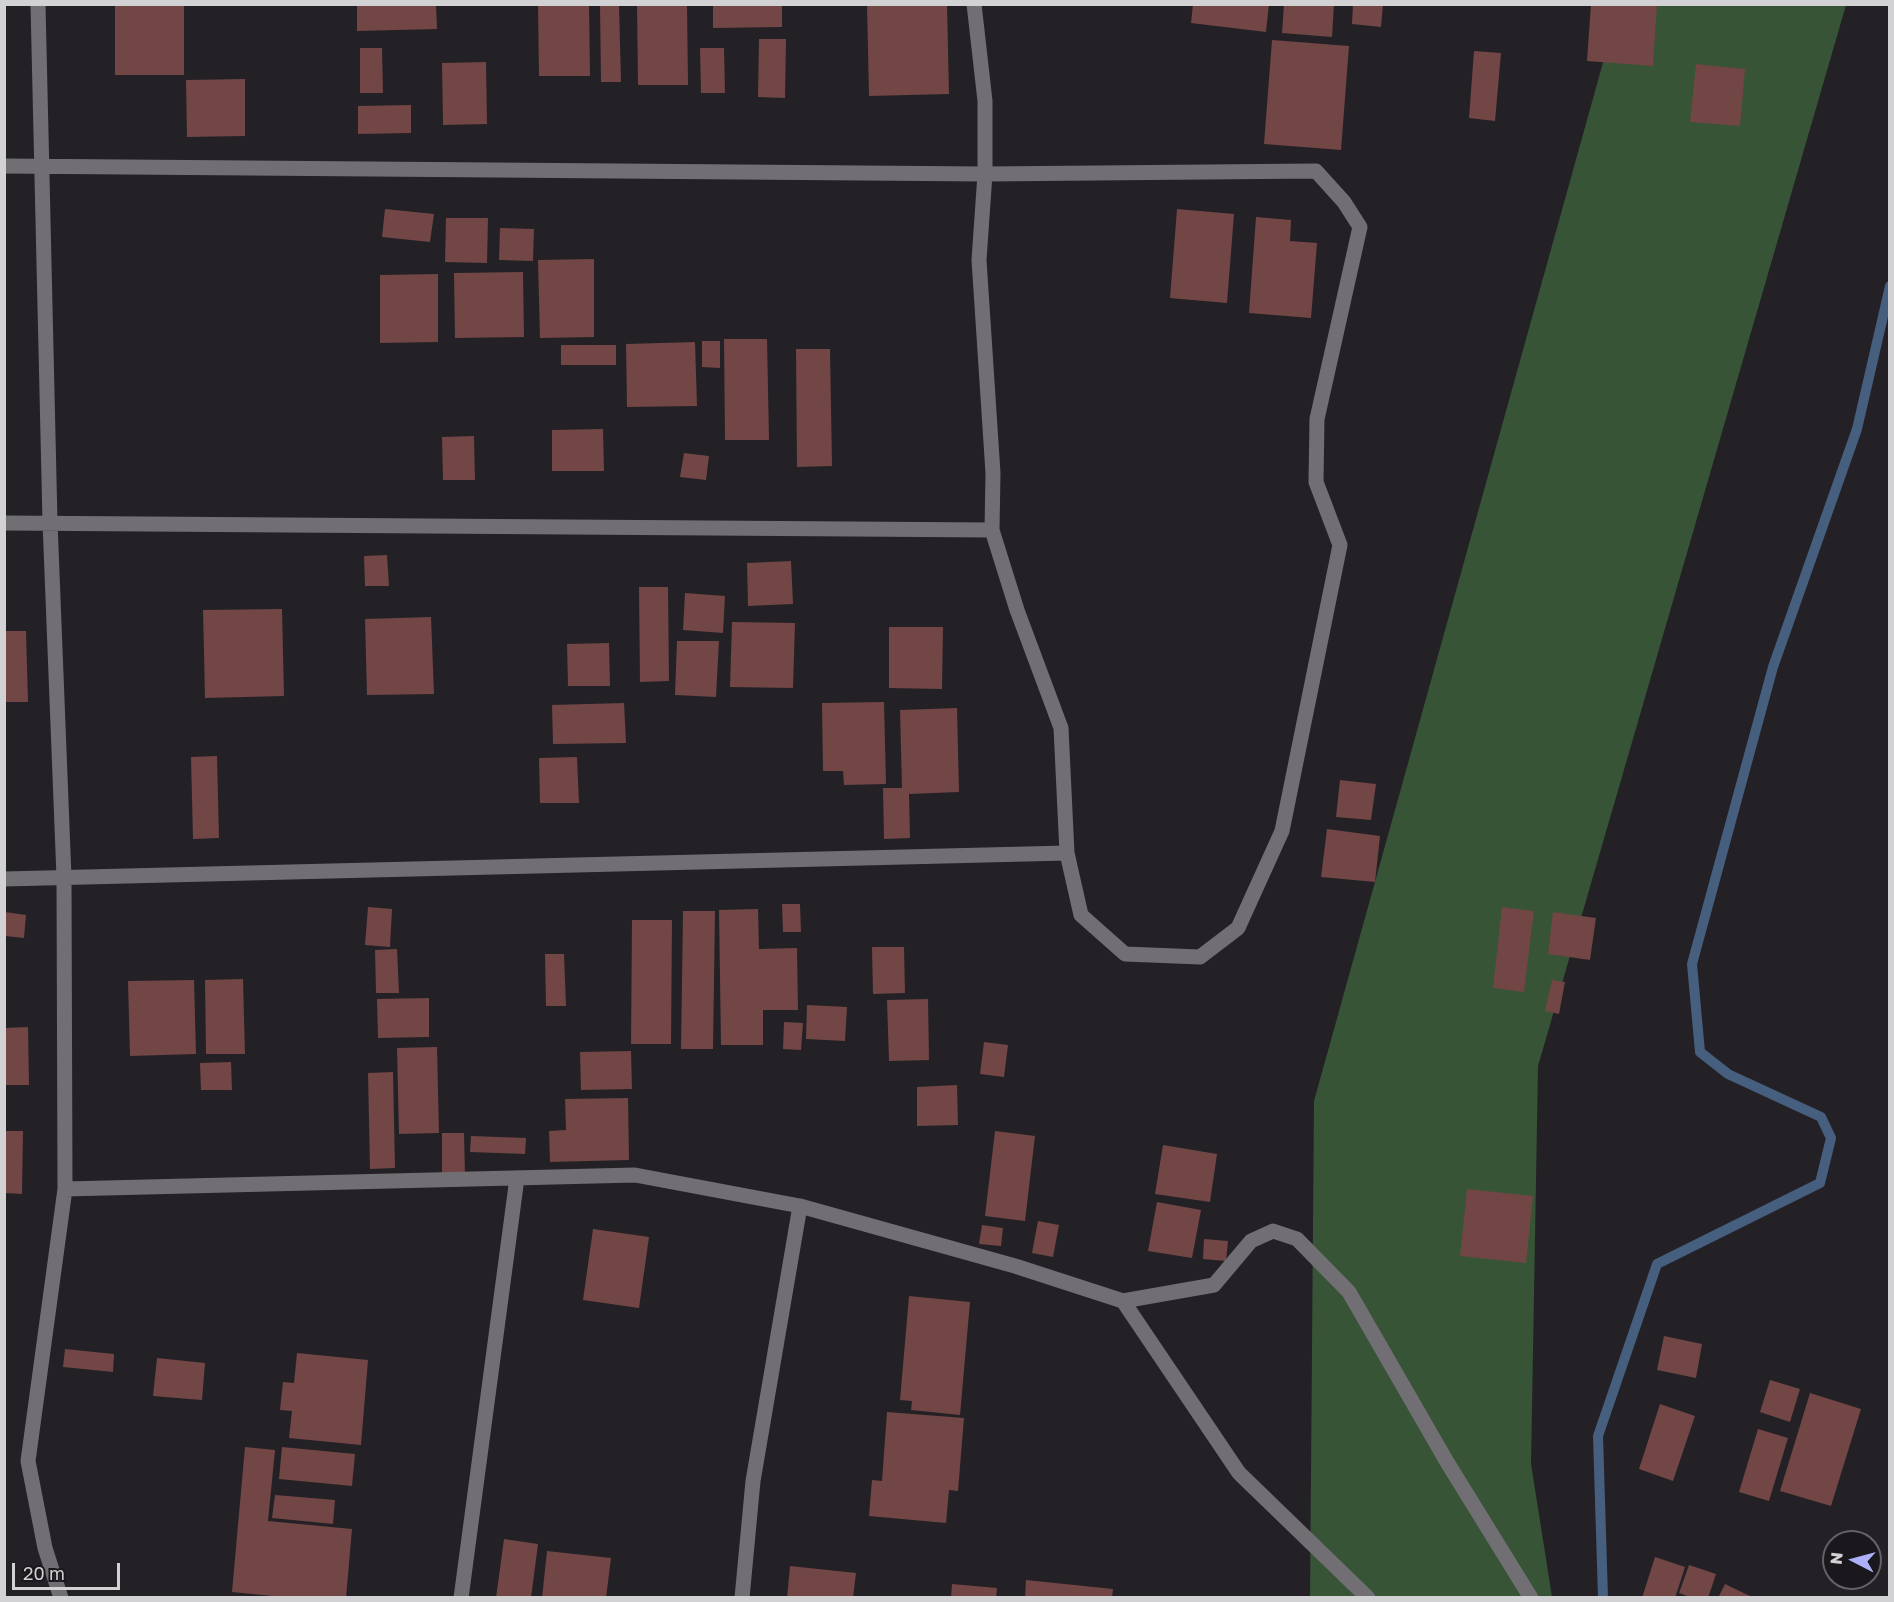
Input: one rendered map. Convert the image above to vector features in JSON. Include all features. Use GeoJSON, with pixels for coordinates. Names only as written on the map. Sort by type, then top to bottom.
{"type":"FeatureCollection","features":[{"type":"Feature","properties":{"kind":"street"},"geometry":{"type":"LineString","coordinates":[[38,4],[50,522],[64,877],[65,1189],[28,1461],[45,1548],[61,1598]]}},
{"type":"Feature","properties":{"kind":"street"},"geometry":{"type":"LineString","coordinates":[[4,166],[985,174],[1316,171],[1344,201],[1360,227],[1317,419],[1316,482],[1340,544],[1282,831],[1238,928],[1200,957],[1125,954],[1081,915],[1067,853],[1061,728],[1017,610],[992,530],[992,450],[979,260],[985,174],[985,101],[974,4]]}},
{"type":"Feature","properties":{"kind":"street"},"geometry":{"type":"LineString","coordinates":[[4,523],[992,530]]}},
{"type":"Feature","properties":{"kind":"street"},"geometry":{"type":"LineString","coordinates":[[4,879],[1067,853]]}},
{"type":"Feature","properties":{"kind":"street"},"geometry":{"type":"LineString","coordinates":[[65,1189],[635,1175],[800,1206],[1016,1266],[1123,1301],[1214,1286],[1251,1241],[1274,1232],[1297,1239],[1349,1293],[1441,1452],[1531,1598]]}},
{"type":"Feature","properties":{"kind":"street"},"geometry":{"type":"LineString","coordinates":[[461,1598],[517,1178]]}},
{"type":"Feature","properties":{"kind":"street"},"geometry":{"type":"LineString","coordinates":[[741,1598],[753,1481],[800,1206]]}},
{"type":"Feature","properties":{"kind":"street"},"geometry":{"type":"LineString","coordinates":[[1123,1301],[1239,1473],[1368,1598]]}},
{"type":"Feature","properties":{"kind":"green space"},"geometry":{"type":"Polygon","coordinates":[[[1619,5],[1846,5],[1538,1066],[1531,1464],[1552,1597],[1310,1598],[1314,1101],[1619,5]]]}},
{"type":"Feature","properties":{"kind":"building"},"geometry":{"type":"Polygon","coordinates":[[[115,4],[184,4],[184,75],[115,75],[115,4]]]}},
{"type":"Feature","properties":{"kind":"building"},"geometry":{"type":"Polygon","coordinates":[[[538,4],[589,4],[590,76],[539,76],[538,4]]]}},
{"type":"Feature","properties":{"kind":"building"},"geometry":{"type":"Polygon","coordinates":[[[600,4],[619,4],[621,82],[601,82],[600,4]]]}},
{"type":"Feature","properties":{"kind":"building"},"geometry":{"type":"Polygon","coordinates":[[[637,4],[687,4],[688,85],[638,85],[637,4]]]}},
{"type":"Feature","properties":{"kind":"building"},"geometry":{"type":"Polygon","coordinates":[[[713,4],[782,4],[782,27],[713,28],[713,4]]]}},
{"type":"Feature","properties":{"kind":"building"},"geometry":{"type":"Polygon","coordinates":[[[867,4],[947,4],[949,94],[869,96],[867,4]]]}},
{"type":"Feature","properties":{"kind":"building"},"geometry":{"type":"Polygon","coordinates":[[[1193,4],[1269,4],[1266,32],[1191,23],[1193,4]]]}},
{"type":"Feature","properties":{"kind":"building"},"geometry":{"type":"Polygon","coordinates":[[[1284,4],[1334,4],[1332,37],[1282,33],[1284,4]]]}},
{"type":"Feature","properties":{"kind":"building"},"geometry":{"type":"Polygon","coordinates":[[[1353,4],[1383,4],[1381,27],[1352,24],[1353,4]]]}},
{"type":"Feature","properties":{"kind":"building"},"geometry":{"type":"Polygon","coordinates":[[[1591,4],[1657,4],[1653,66],[1587,61],[1591,4]]]}},
{"type":"Feature","properties":{"kind":"building"},"geometry":{"type":"Polygon","coordinates":[[[357,5],[436,5],[437,29],[357,31],[357,5]]]}},
{"type":"Feature","properties":{"kind":"building"},"geometry":{"type":"Polygon","coordinates":[[[759,39],[786,39],[785,98],[758,97],[759,39]]]}},
{"type":"Feature","properties":{"kind":"building"},"geometry":{"type":"Polygon","coordinates":[[[1272,40],[1349,46],[1341,150],[1264,144],[1272,40]]]}},
{"type":"Feature","properties":{"kind":"building"},"geometry":{"type":"Polygon","coordinates":[[[360,48],[382,48],[383,93],[360,93],[360,48]]]}},
{"type":"Feature","properties":{"kind":"building"},"geometry":{"type":"Polygon","coordinates":[[[700,48],[724,48],[725,93],[701,93],[700,48]]]}},
{"type":"Feature","properties":{"kind":"building"},"geometry":{"type":"Polygon","coordinates":[[[1474,51],[1501,53],[1495,121],[1469,118],[1474,51]]]}},
{"type":"Feature","properties":{"kind":"building"},"geometry":{"type":"Polygon","coordinates":[[[486,62],[487,124],[443,125],[442,63],[486,62]]]}},
{"type":"Feature","properties":{"kind":"building"},"geometry":{"type":"Polygon","coordinates":[[[1696,64],[1745,69],[1740,126],[1690,122],[1696,64]]]}},
{"type":"Feature","properties":{"kind":"building"},"geometry":{"type":"Polygon","coordinates":[[[245,79],[245,136],[187,137],[186,80],[245,79]]]}},
{"type":"Feature","properties":{"kind":"building"},"geometry":{"type":"Polygon","coordinates":[[[411,105],[411,133],[358,134],[358,106],[411,105]]]}},
{"type":"Feature","properties":{"kind":"building"},"geometry":{"type":"Polygon","coordinates":[[[385,209],[434,214],[430,242],[382,237],[385,209]]]}},
{"type":"Feature","properties":{"kind":"building"},"geometry":{"type":"Polygon","coordinates":[[[1177,209],[1234,214],[1227,303],[1170,298],[1177,209]]]}},
{"type":"Feature","properties":{"kind":"building"},"geometry":{"type":"Polygon","coordinates":[[[1256,217],[1291,220],[1290,241],[1317,243],[1311,318],[1249,313],[1256,217]]]}},
{"type":"Feature","properties":{"kind":"building"},"geometry":{"type":"Polygon","coordinates":[[[446,218],[488,218],[487,263],[445,262],[446,218]]]}},
{"type":"Feature","properties":{"kind":"building"},"geometry":{"type":"Polygon","coordinates":[[[500,228],[534,229],[533,261],[499,260],[500,228]]]}},
{"type":"Feature","properties":{"kind":"building"},"geometry":{"type":"Polygon","coordinates":[[[594,259],[594,337],[540,338],[538,260],[594,259]]]}},
{"type":"Feature","properties":{"kind":"building"},"geometry":{"type":"Polygon","coordinates":[[[523,272],[524,337],[455,338],[454,273],[523,272]]]}},
{"type":"Feature","properties":{"kind":"building"},"geometry":{"type":"Polygon","coordinates":[[[438,274],[438,342],[380,343],[380,275],[438,274]]]}},
{"type":"Feature","properties":{"kind":"building"},"geometry":{"type":"Polygon","coordinates":[[[724,339],[767,339],[769,440],[725,440],[724,339]]]}},
{"type":"Feature","properties":{"kind":"building"},"geometry":{"type":"Polygon","coordinates":[[[702,341],[720,341],[720,368],[702,367],[702,341]]]}},
{"type":"Feature","properties":{"kind":"building"},"geometry":{"type":"Polygon","coordinates":[[[695,342],[697,406],[627,407],[626,344],[695,342]]]}},
{"type":"Feature","properties":{"kind":"building"},"geometry":{"type":"Polygon","coordinates":[[[561,345],[616,345],[616,365],[561,365],[561,345]]]}},
{"type":"Feature","properties":{"kind":"building"},"geometry":{"type":"Polygon","coordinates":[[[796,349],[830,349],[832,466],[797,467],[796,349]]]}},
{"type":"Feature","properties":{"kind":"building"},"geometry":{"type":"Polygon","coordinates":[[[603,429],[604,471],[552,471],[552,430],[603,429]]]}},
{"type":"Feature","properties":{"kind":"building"},"geometry":{"type":"Polygon","coordinates":[[[474,436],[475,480],[443,480],[442,437],[474,436]]]}},
{"type":"Feature","properties":{"kind":"building"},"geometry":{"type":"Polygon","coordinates":[[[684,453],[709,456],[706,480],[680,477],[684,453]]]}},
{"type":"Feature","properties":{"kind":"building"},"geometry":{"type":"Polygon","coordinates":[[[387,555],[389,586],[365,586],[364,556],[387,555]]]}},
{"type":"Feature","properties":{"kind":"building"},"geometry":{"type":"Polygon","coordinates":[[[791,561],[793,604],[748,606],[747,563],[791,561]]]}},
{"type":"Feature","properties":{"kind":"building"},"geometry":{"type":"Polygon","coordinates":[[[639,587],[668,587],[669,681],[640,682],[639,587]]]}},
{"type":"Feature","properties":{"kind":"building"},"geometry":{"type":"Polygon","coordinates":[[[685,593],[725,596],[723,633],[683,630],[685,593]]]}},
{"type":"Feature","properties":{"kind":"building"},"geometry":{"type":"Polygon","coordinates":[[[282,609],[284,696],[205,698],[203,610],[282,609]]]}},
{"type":"Feature","properties":{"kind":"building"},"geometry":{"type":"Polygon","coordinates":[[[431,617],[434,694],[367,695],[365,619],[431,617]]]}},
{"type":"Feature","properties":{"kind":"building"},"geometry":{"type":"Polygon","coordinates":[[[732,622],[795,623],[793,688],[730,687],[732,622]]]}},
{"type":"Feature","properties":{"kind":"building"},"geometry":{"type":"Polygon","coordinates":[[[889,627],[943,627],[942,689],[889,688],[889,627]]]}},
{"type":"Feature","properties":{"kind":"building"},"geometry":{"type":"Polygon","coordinates":[[[4,631],[26,631],[28,702],[4,702],[4,631]]]}},
{"type":"Feature","properties":{"kind":"building"},"geometry":{"type":"Polygon","coordinates":[[[677,641],[719,641],[716,697],[675,695],[677,641]]]}},
{"type":"Feature","properties":{"kind":"building"},"geometry":{"type":"Polygon","coordinates":[[[609,643],[610,686],[568,686],[567,644],[609,643]]]}},
{"type":"Feature","properties":{"kind":"building"},"geometry":{"type":"Polygon","coordinates":[[[884,702],[886,784],[844,785],[843,771],[823,771],[822,703],[884,702]]]}},
{"type":"Feature","properties":{"kind":"building"},"geometry":{"type":"Polygon","coordinates":[[[624,703],[626,743],[553,744],[552,705],[624,703]]]}},
{"type":"Feature","properties":{"kind":"building"},"geometry":{"type":"Polygon","coordinates":[[[957,708],[959,792],[909,794],[910,838],[884,839],[883,788],[902,788],[900,710],[957,708]]]}},
{"type":"Feature","properties":{"kind":"building"},"geometry":{"type":"Polygon","coordinates":[[[217,756],[219,838],[193,839],[191,757],[217,756]]]}},
{"type":"Feature","properties":{"kind":"building"},"geometry":{"type":"Polygon","coordinates":[[[577,757],[579,803],[540,803],[539,758],[577,757]]]}},
{"type":"Feature","properties":{"kind":"building"},"geometry":{"type":"Polygon","coordinates":[[[1340,780],[1376,784],[1371,820],[1336,817],[1340,780]]]}},
{"type":"Feature","properties":{"kind":"building"},"geometry":{"type":"Polygon","coordinates":[[[1327,829],[1380,836],[1375,882],[1321,877],[1327,829]]]}},
{"type":"Feature","properties":{"kind":"building"},"geometry":{"type":"Polygon","coordinates":[[[782,904],[800,904],[801,932],[783,932],[782,904]]]}},
{"type":"Feature","properties":{"kind":"building"},"geometry":{"type":"Polygon","coordinates":[[[368,907],[392,909],[390,947],[365,945],[368,907]]]}},
{"type":"Feature","properties":{"kind":"building"},"geometry":{"type":"Polygon","coordinates":[[[1502,907],[1534,911],[1524,992],[1493,988],[1502,907]]]}},
{"type":"Feature","properties":{"kind":"building"},"geometry":{"type":"Polygon","coordinates":[[[758,909],[759,949],[797,948],[798,1010],[763,1010],[763,1045],[721,1045],[719,910],[758,909]]]}},
{"type":"Feature","properties":{"kind":"building"},"geometry":{"type":"Polygon","coordinates":[[[683,911],[715,911],[713,1049],[681,1049],[683,911]]]}},
{"type":"Feature","properties":{"kind":"building"},"geometry":{"type":"Polygon","coordinates":[[[5,912],[26,915],[24,938],[5,936],[5,912]]]}},
{"type":"Feature","properties":{"kind":"building"},"geometry":{"type":"Polygon","coordinates":[[[1553,912],[1596,918],[1590,960],[1548,954],[1553,912]]]}},
{"type":"Feature","properties":{"kind":"building"},"geometry":{"type":"Polygon","coordinates":[[[632,920],[672,920],[671,1044],[631,1044],[632,920]]]}},
{"type":"Feature","properties":{"kind":"building"},"geometry":{"type":"Polygon","coordinates":[[[872,947],[904,947],[905,993],[873,994],[872,947]]]}},
{"type":"Feature","properties":{"kind":"building"},"geometry":{"type":"Polygon","coordinates":[[[397,949],[399,993],[376,993],[375,950],[397,949]]]}},
{"type":"Feature","properties":{"kind":"building"},"geometry":{"type":"Polygon","coordinates":[[[545,954],[564,954],[566,1006],[546,1006],[545,954]]]}},
{"type":"Feature","properties":{"kind":"building"},"geometry":{"type":"Polygon","coordinates":[[[243,979],[245,1054],[206,1054],[205,980],[243,979]]]}},
{"type":"Feature","properties":{"kind":"building"},"geometry":{"type":"Polygon","coordinates":[[[194,980],[196,1054],[130,1056],[128,981],[194,980]]]}},
{"type":"Feature","properties":{"kind":"building"},"geometry":{"type":"Polygon","coordinates":[[[1552,980],[1565,982],[1559,1014],[1545,1011],[1552,980]]]}},
{"type":"Feature","properties":{"kind":"building"},"geometry":{"type":"Polygon","coordinates":[[[429,998],[429,1037],[378,1038],[377,999],[429,998]]]}},
{"type":"Feature","properties":{"kind":"building"},"geometry":{"type":"Polygon","coordinates":[[[928,999],[929,1060],[889,1061],[887,1000],[928,999]]]}},
{"type":"Feature","properties":{"kind":"building"},"geometry":{"type":"Polygon","coordinates":[[[807,1005],[847,1007],[845,1041],[806,1039],[807,1005]]]}},
{"type":"Feature","properties":{"kind":"building"},"geometry":{"type":"Polygon","coordinates":[[[784,1022],[803,1023],[801,1050],[783,1049],[784,1022]]]}},
{"type":"Feature","properties":{"kind":"building"},"geometry":{"type":"Polygon","coordinates":[[[28,1027],[29,1085],[4,1085],[4,1028],[28,1027]]]}},
{"type":"Feature","properties":{"kind":"building"},"geometry":{"type":"Polygon","coordinates":[[[984,1042],[1008,1045],[1004,1077],[980,1074],[984,1042]]]}},
{"type":"Feature","properties":{"kind":"building"},"geometry":{"type":"Polygon","coordinates":[[[437,1047],[439,1133],[399,1134],[397,1048],[437,1047]]]}},
{"type":"Feature","properties":{"kind":"building"},"geometry":{"type":"Polygon","coordinates":[[[631,1051],[632,1089],[581,1090],[580,1052],[631,1051]]]}},
{"type":"Feature","properties":{"kind":"building"},"geometry":{"type":"Polygon","coordinates":[[[231,1062],[232,1090],[201,1090],[200,1063],[231,1062]]]}},
{"type":"Feature","properties":{"kind":"building"},"geometry":{"type":"Polygon","coordinates":[[[393,1072],[395,1168],[370,1169],[368,1073],[393,1072]]]}},
{"type":"Feature","properties":{"kind":"building"},"geometry":{"type":"Polygon","coordinates":[[[957,1085],[958,1125],[917,1126],[917,1087],[957,1085]]]}},
{"type":"Feature","properties":{"kind":"building"},"geometry":{"type":"Polygon","coordinates":[[[628,1098],[629,1160],[550,1162],[549,1131],[566,1130],[565,1099],[628,1098]]]}},
{"type":"Feature","properties":{"kind":"building"},"geometry":{"type":"Polygon","coordinates":[[[4,1131],[23,1131],[22,1194],[4,1193],[4,1131]]]}},
{"type":"Feature","properties":{"kind":"building"},"geometry":{"type":"Polygon","coordinates":[[[995,1131],[1035,1136],[1025,1221],[985,1216],[995,1131]]]}},
{"type":"Feature","properties":{"kind":"building"},"geometry":{"type":"Polygon","coordinates":[[[442,1133],[464,1133],[465,1175],[442,1176],[442,1133]]]}},
{"type":"Feature","properties":{"kind":"building"},"geometry":{"type":"Polygon","coordinates":[[[471,1136],[526,1138],[525,1154],[470,1152],[471,1136]]]}},
{"type":"Feature","properties":{"kind":"building"},"geometry":{"type":"Polygon","coordinates":[[[1163,1145],[1217,1154],[1210,1202],[1155,1194],[1163,1145]]]}},
{"type":"Feature","properties":{"kind":"building"},"geometry":{"type":"Polygon","coordinates":[[[1467,1189],[1533,1196],[1526,1263],[1460,1256],[1467,1189]]]}},
{"type":"Feature","properties":{"kind":"building"},"geometry":{"type":"Polygon","coordinates":[[[1157,1202],[1201,1210],[1192,1258],[1148,1251],[1157,1202]]]}},
{"type":"Feature","properties":{"kind":"building"},"geometry":{"type":"Polygon","coordinates":[[[1038,1221],[1059,1225],[1053,1257],[1032,1253],[1038,1221]]]}},
{"type":"Feature","properties":{"kind":"building"},"geometry":{"type":"Polygon","coordinates":[[[982,1225],[1003,1228],[1001,1246],[979,1244],[982,1225]]]}},
{"type":"Feature","properties":{"kind":"building"},"geometry":{"type":"Polygon","coordinates":[[[593,1229],[649,1237],[639,1308],[583,1300],[593,1229]]]}},
{"type":"Feature","properties":{"kind":"building"},"geometry":{"type":"Polygon","coordinates":[[[1204,1239],[1228,1241],[1226,1261],[1203,1259],[1204,1239]]]}},
{"type":"Feature","properties":{"kind":"building"},"geometry":{"type":"Polygon","coordinates":[[[909,1296],[970,1302],[960,1415],[911,1410],[912,1401],[900,1400],[909,1296]]]}},
{"type":"Feature","properties":{"kind":"building"},"geometry":{"type":"Polygon","coordinates":[[[1664,1336],[1702,1344],[1696,1378],[1657,1370],[1664,1336]]]}},
{"type":"Feature","properties":{"kind":"building"},"geometry":{"type":"Polygon","coordinates":[[[65,1349],[114,1354],[113,1372],[63,1367],[65,1349]]]}},
{"type":"Feature","properties":{"kind":"building"},"geometry":{"type":"Polygon","coordinates":[[[297,1353],[368,1360],[361,1445],[289,1438],[292,1411],[280,1410],[283,1382],[294,1383],[297,1353]]]}},
{"type":"Feature","properties":{"kind":"building"},"geometry":{"type":"Polygon","coordinates":[[[157,1358],[205,1363],[202,1400],[153,1396],[157,1358]]]}},
{"type":"Feature","properties":{"kind":"building"},"geometry":{"type":"Polygon","coordinates":[[[1770,1380],[1800,1389],[1790,1422],[1760,1412],[1770,1380]]]}},
{"type":"Feature","properties":{"kind":"building"},"geometry":{"type":"Polygon","coordinates":[[[1810,1393],[1861,1409],[1831,1506],[1780,1491],[1810,1393]]]}},
{"type":"Feature","properties":{"kind":"building"},"geometry":{"type":"Polygon","coordinates":[[[1660,1404],[1695,1416],[1673,1481],[1639,1469],[1660,1404]]]}},
{"type":"Feature","properties":{"kind":"building"},"geometry":{"type":"Polygon","coordinates":[[[887,1412],[964,1418],[958,1491],[949,1490],[946,1523],[869,1516],[872,1480],[882,1481],[887,1412]]]}},
{"type":"Feature","properties":{"kind":"building"},"geometry":{"type":"Polygon","coordinates":[[[1758,1429],[1788,1438],[1769,1501],[1739,1492],[1758,1429]]]}},
{"type":"Feature","properties":{"kind":"building"},"geometry":{"type":"Polygon","coordinates":[[[245,1447],[275,1450],[268,1521],[352,1529],[346,1598],[293,1598],[232,1592],[245,1447]]]}},
{"type":"Feature","properties":{"kind":"building"},"geometry":{"type":"Polygon","coordinates":[[[282,1447],[355,1454],[352,1486],[279,1479],[282,1447]]]}},
{"type":"Feature","properties":{"kind":"building"},"geometry":{"type":"Polygon","coordinates":[[[275,1495],[335,1500],[333,1524],[272,1518],[275,1495]]]}},
{"type":"Feature","properties":{"kind":"building"},"geometry":{"type":"Polygon","coordinates":[[[504,1539],[538,1544],[531,1598],[496,1598],[504,1539]]]}},
{"type":"Feature","properties":{"kind":"building"},"geometry":{"type":"Polygon","coordinates":[[[547,1551],[611,1558],[606,1598],[542,1598],[547,1551]]]}},
{"type":"Feature","properties":{"kind":"building"},"geometry":{"type":"Polygon","coordinates":[[[1655,1557],[1685,1567],[1675,1598],[1642,1598],[1655,1557]]]}},
{"type":"Feature","properties":{"kind":"building"},"geometry":{"type":"Polygon","coordinates":[[[1689,1565],[1716,1574],[1708,1598],[1693,1598],[1679,1593],[1689,1565]]]}},
{"type":"Feature","properties":{"kind":"building"},"geometry":{"type":"Polygon","coordinates":[[[790,1566],[856,1573],[853,1598],[787,1598],[790,1566]]]}},
{"type":"Feature","properties":{"kind":"building"},"geometry":{"type":"Polygon","coordinates":[[[1026,1580],[1113,1589],[1112,1598],[1025,1598],[1026,1580]]]}},
{"type":"Feature","properties":{"kind":"building"},"geometry":{"type":"Polygon","coordinates":[[[952,1584],[997,1588],[996,1598],[951,1598],[952,1584]]]}},
{"type":"Feature","properties":{"kind":"building"},"geometry":{"type":"Polygon","coordinates":[[[1725,1584],[1754,1598],[1718,1598],[1725,1584]]]}},
{"type":"Feature","properties":{"kind":"waterway"},"geometry":{"type":"LineString","coordinates":[[1603,1598],[1598,1436],[1657,1264],[1820,1183],[1831,1138],[1821,1117],[1728,1074],[1700,1052],[1692,964],[1773,667],[1857,429],[1890,286]]}}]}
